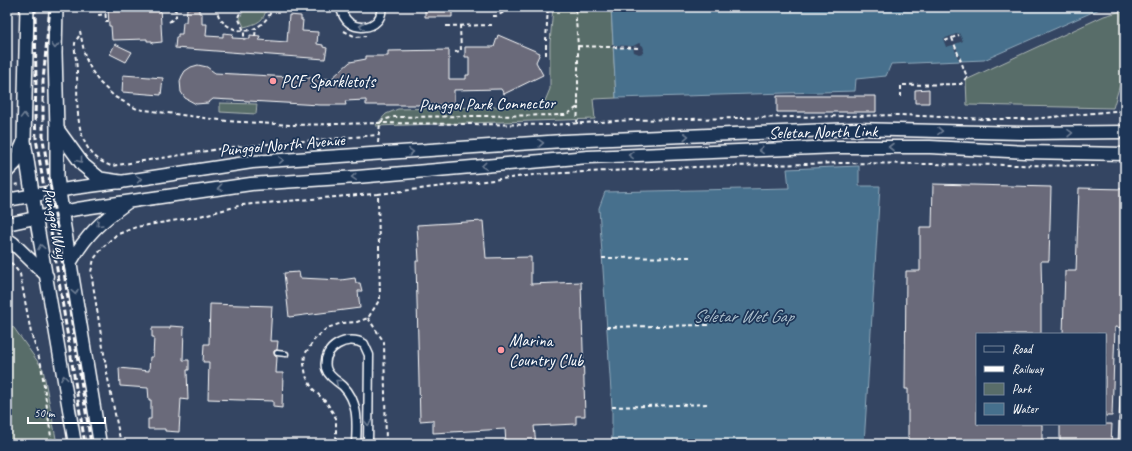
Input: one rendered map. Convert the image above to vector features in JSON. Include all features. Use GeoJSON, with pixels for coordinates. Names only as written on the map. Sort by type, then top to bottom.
{"type":"FeatureCollection","features":[{"type":"Feature","properties":{"kind":"main road","name":"Punggol Way"},"geometry":{"type":"LineString","coordinates":[[27,7],[24,142],[75,444]]}},
{"type":"Feature","properties":{"kind":"main road","name":"Punggol Way"},"geometry":{"type":"LineString","coordinates":[[56,7],[55,53],[57,177],[100,444]]}},
{"type":"Feature","properties":{"kind":"main road"},"geometry":{"type":"LineString","coordinates":[[57,129],[83,165],[100,179],[120,182]]}},
{"type":"Feature","properties":{"kind":"main road","name":"Seletar North Link"},"geometry":{"type":"LineString","coordinates":[[563,141],[854,130],[1026,133],[1125,132]]}},
{"type":"Feature","properties":{"kind":"main road","name":"Punggol North Avenue"},"geometry":{"type":"LineString","coordinates":[[7,200],[252,162],[563,141]]}},
{"type":"Feature","properties":{"kind":"main road"},"geometry":{"type":"LineString","coordinates":[[7,171],[15,163],[24,142]]}},
{"type":"Feature","properties":{"kind":"main road","name":"Seletar North Link"},"geometry":{"type":"LineString","coordinates":[[522,163],[588,157],[839,147],[930,147],[1125,154]]}},
{"type":"Feature","properties":{"kind":"main road","name":"Punggol North Avenue"},"geometry":{"type":"LineString","coordinates":[[7,224],[62,212],[130,200],[251,184],[357,177],[522,163]]}},
{"type":"Feature","properties":{"kind":"main road"},"geometry":{"type":"LineString","coordinates":[[70,263],[90,233],[130,200]]}},
{"type":"Feature","properties":{"kind":"main road"},"geometry":{"type":"LineString","coordinates":[[7,239],[47,276]]}},
{"type":"Feature","properties":{"kind":"street"},"geometry":{"type":"LineString","coordinates":[[341,7],[342,15],[347,22],[362,28],[371,25],[379,18],[382,7]]}},
{"type":"Feature","properties":{"kind":"street"},"geometry":{"type":"LineString","coordinates":[[356,444],[357,414],[355,406],[347,391],[332,377],[326,367],[327,360],[334,346],[348,340],[361,342],[368,351],[368,444]]}},
{"type":"Feature","properties":{"kind":"lane"},"geometry":{"type":"LineString","coordinates":[[1121,444],[1125,349]]}},
{"type":"Feature","properties":{"kind":"lane"},"geometry":{"type":"LineString","coordinates":[[277,353],[286,354]]}},
{"type":"Feature","properties":{"kind":"path"},"geometry":{"type":"LineString","coordinates":[[7,37],[9,7]]}},
{"type":"Feature","properties":{"kind":"path"},"geometry":{"type":"LineString","coordinates":[[99,7],[99,15],[106,14]]}},
{"type":"Feature","properties":{"kind":"path"},"geometry":{"type":"LineString","coordinates":[[105,7],[106,21],[108,22]]}},
{"type":"Feature","properties":{"kind":"path"},"geometry":{"type":"LineString","coordinates":[[169,22],[176,17],[176,11],[172,7]]}},
{"type":"Feature","properties":{"kind":"path"},"geometry":{"type":"LineString","coordinates":[[215,7],[219,17],[232,29],[244,31],[256,28],[265,22],[273,7]]}},
{"type":"Feature","properties":{"kind":"path"},"geometry":{"type":"LineString","coordinates":[[243,7],[238,17],[244,31],[244,40]]}},
{"type":"Feature","properties":{"kind":"path"},"geometry":{"type":"LineString","coordinates":[[493,16],[515,7]]}},
{"type":"Feature","properties":{"kind":"path"},"geometry":{"type":"LineString","coordinates":[[546,55],[548,7]]}},
{"type":"Feature","properties":{"kind":"path","name":"Punggol Park Connector"},"geometry":{"type":"LineString","coordinates":[[380,123],[388,118],[402,116],[566,115],[578,107],[578,46],[575,7]]}},
{"type":"Feature","properties":{"kind":"path"},"geometry":{"type":"LineString","coordinates":[[446,26],[493,25]]}},
{"type":"Feature","properties":{"kind":"path"},"geometry":{"type":"LineString","coordinates":[[455,52],[460,51],[460,26]]}},
{"type":"Feature","properties":{"kind":"path"},"geometry":{"type":"LineString","coordinates":[[255,36],[256,28]]}},
{"type":"Feature","properties":{"kind":"path"},"geometry":{"type":"LineString","coordinates":[[80,31],[75,43],[78,118],[81,137],[94,156],[101,163],[111,166],[232,147],[378,135],[380,123]]}},
{"type":"Feature","properties":{"kind":"path"},"geometry":{"type":"LineString","coordinates":[[79,35],[85,57],[99,82],[115,97],[138,109],[235,122],[290,125],[380,123],[577,124],[632,120],[901,115],[985,119],[1032,118],[1125,110]]}},
{"type":"Feature","properties":{"kind":"path"},"geometry":{"type":"LineString","coordinates":[[945,40],[952,39],[959,35]]}},
{"type":"Feature","properties":{"kind":"path"},"geometry":{"type":"LineString","coordinates":[[901,97],[901,85],[961,84],[967,77],[952,39]]}},
{"type":"Feature","properties":{"kind":"path"},"geometry":{"type":"LineString","coordinates":[[578,46],[639,48]]}},
{"type":"Feature","properties":{"kind":"path"},"geometry":{"type":"LineString","coordinates":[[577,124],[578,107]]}},
{"type":"Feature","properties":{"kind":"path"},"geometry":{"type":"LineString","coordinates":[[121,444],[108,379],[91,272],[94,259],[103,247],[116,235],[136,227],[196,217],[242,205],[378,194],[542,174],[842,162],[1102,166]]}},
{"type":"Feature","properties":{"kind":"path"},"geometry":{"type":"LineString","coordinates":[[336,444],[336,418],[328,403],[312,388],[306,376],[304,364],[306,354],[314,340],[327,328],[342,323],[357,322],[368,318],[380,299],[378,194]]}},
{"type":"Feature","properties":{"kind":"path"},"geometry":{"type":"LineString","coordinates":[[7,257],[20,274],[31,333],[41,364],[52,444]]}},
{"type":"Feature","properties":{"kind":"path"},"geometry":{"type":"LineString","coordinates":[[602,258],[694,257]]}},
{"type":"Feature","properties":{"kind":"path"},"geometry":{"type":"LineString","coordinates":[[368,318],[384,342],[386,444]]}},
{"type":"Feature","properties":{"kind":"path"},"geometry":{"type":"LineString","coordinates":[[606,327],[709,325]]}},
{"type":"Feature","properties":{"kind":"path"},"geometry":{"type":"LineString","coordinates":[[612,407],[709,404]]}},
{"type":"Feature","properties":{"kind":"green space"},"geometry":{"type":"Polygon","coordinates":[[[245,7],[266,7],[266,12],[260,21],[244,27],[240,18],[245,7]]]}},
{"type":"Feature","properties":{"kind":"green space"},"geometry":{"type":"Polygon","coordinates":[[[553,7],[611,7],[616,98],[593,99],[595,119],[375,126],[386,114],[398,109],[532,106],[545,101],[550,89],[550,43],[553,7]]]}},
{"type":"Feature","properties":{"kind":"green space"},"geometry":{"type":"Polygon","coordinates":[[[1125,10],[1125,68],[1113,108],[967,105],[966,80],[1104,16],[1125,10]]]}},
{"type":"Feature","properties":{"kind":"green space"},"geometry":{"type":"Polygon","coordinates":[[[220,103],[257,104],[256,114],[220,112],[220,103]]]}},
{"type":"Feature","properties":{"kind":"green space"},"geometry":{"type":"Polygon","coordinates":[[[7,324],[14,328],[43,369],[57,444],[7,444],[7,324]]]}},
{"type":"Feature","properties":{"kind":"water"},"geometry":{"type":"Polygon","coordinates":[[[611,7],[1104,7],[984,60],[891,64],[886,76],[856,79],[855,91],[616,98],[611,7]]]}},
{"type":"Feature","properties":{"kind":"water","name":"Seletar Wet Gap"},"geometry":{"type":"Polygon","coordinates":[[[859,166],[859,186],[880,186],[864,444],[612,444],[612,407],[599,208],[605,192],[789,188],[787,169],[859,166]]]}},
{"type":"Feature","properties":{"kind":"pier"},"geometry":{"type":"Polygon","coordinates":[[[959,33],[963,41],[955,44],[962,63],[960,63],[953,45],[946,47],[943,39],[959,33]]]}},
{"type":"Feature","properties":{"kind":"pier"},"geometry":{"type":"Polygon","coordinates":[[[639,43],[644,49],[643,53],[639,54],[634,52],[633,48],[611,47],[611,45],[633,46],[639,43]]]}},
{"type":"Feature","properties":{"kind":"building"},"geometry":{"type":"Polygon","coordinates":[[[108,7],[160,7],[162,42],[152,43],[152,41],[147,41],[147,39],[112,40],[111,26],[109,26],[108,7]]]}},
{"type":"Feature","properties":{"kind":"building"},"geometry":{"type":"Polygon","coordinates":[[[425,7],[452,7],[452,17],[425,17],[425,7]]]}},
{"type":"Feature","properties":{"kind":"building"},"geometry":{"type":"Polygon","coordinates":[[[187,8],[199,9],[199,13],[202,13],[202,24],[207,24],[206,36],[223,37],[223,33],[233,34],[232,38],[250,39],[250,35],[260,36],[259,40],[287,42],[289,15],[301,16],[301,20],[303,20],[302,31],[318,32],[317,44],[323,45],[323,47],[327,48],[325,59],[175,48],[176,37],[178,37],[178,34],[182,34],[183,22],[186,22],[187,8]]]}},
{"type":"Feature","properties":{"kind":"building"},"geometry":{"type":"Polygon","coordinates":[[[498,35],[540,53],[536,62],[543,75],[504,94],[501,89],[454,90],[454,105],[366,105],[366,100],[345,101],[346,105],[320,105],[213,99],[208,103],[196,104],[185,98],[181,92],[180,81],[185,71],[198,65],[207,67],[215,73],[331,79],[350,62],[366,59],[366,56],[388,56],[388,51],[449,50],[449,79],[466,79],[466,75],[469,75],[469,57],[465,57],[465,47],[494,47],[498,35]]]}},
{"type":"Feature","properties":{"kind":"building"},"geometry":{"type":"Polygon","coordinates":[[[115,44],[132,52],[126,62],[110,54],[115,44]]]}},
{"type":"Feature","properties":{"kind":"building"},"geometry":{"type":"Polygon","coordinates":[[[123,75],[163,78],[161,95],[122,92],[123,75]]]}},
{"type":"Feature","properties":{"kind":"building"},"geometry":{"type":"Polygon","coordinates":[[[929,89],[929,103],[915,103],[915,90],[929,89]]]}},
{"type":"Feature","properties":{"kind":"building"},"geometry":{"type":"Polygon","coordinates":[[[777,96],[876,96],[876,112],[777,112],[777,96]]]}},
{"type":"Feature","properties":{"kind":"building"},"geometry":{"type":"Polygon","coordinates":[[[933,184],[1051,187],[1049,261],[1041,261],[1041,333],[976,333],[976,425],[1042,425],[1042,444],[908,444],[908,389],[905,389],[906,271],[920,271],[920,227],[932,227],[933,184]]]}},
{"type":"Feature","properties":{"kind":"building"},"geometry":{"type":"Polygon","coordinates":[[[1079,188],[1125,189],[1125,328],[1115,327],[1112,416],[1106,416],[1106,333],[1063,333],[1065,271],[1076,271],[1079,188]]]}},
{"type":"Feature","properties":{"kind":"building","name":"Marina Country Club"},"geometry":{"type":"Polygon","coordinates":[[[483,221],[486,258],[531,257],[531,284],[581,282],[585,416],[576,416],[576,424],[534,426],[536,444],[506,444],[505,429],[433,433],[433,420],[420,421],[416,261],[419,261],[417,225],[483,221]]]}},
{"type":"Feature","properties":{"kind":"building"},"geometry":{"type":"Polygon","coordinates":[[[299,272],[300,278],[341,280],[355,278],[356,283],[360,283],[362,291],[358,291],[360,308],[289,317],[284,273],[299,272]]]}},
{"type":"Feature","properties":{"kind":"building"},"geometry":{"type":"Polygon","coordinates":[[[210,304],[272,306],[270,341],[278,341],[277,350],[274,351],[274,353],[277,357],[276,373],[283,373],[282,408],[273,407],[273,401],[208,399],[209,362],[203,362],[204,344],[209,344],[210,304]]]}},
{"type":"Feature","properties":{"kind":"building"},"geometry":{"type":"Polygon","coordinates":[[[170,326],[184,327],[183,360],[189,360],[189,370],[187,370],[188,400],[181,399],[179,432],[165,431],[165,429],[148,429],[148,419],[151,419],[151,400],[149,400],[148,388],[120,386],[119,368],[149,371],[150,357],[153,357],[154,337],[152,337],[152,328],[170,328],[170,326]]]}},
{"type":"Feature","properties":{"kind":"building"},"geometry":{"type":"Polygon","coordinates":[[[1112,424],[1111,444],[1060,444],[1060,425],[1112,424]]]}},
{"type":"Feature","properties":{"kind":"railway"},"geometry":{"type":"LineString","coordinates":[[35,7],[36,138],[85,444]]}},
{"type":"Feature","properties":{"kind":"railway"},"geometry":{"type":"LineString","coordinates":[[50,7],[43,81],[43,139],[91,444]]}},
{"type":"Feature","properties":{"kind":"place","name":"PCF Sparkletots"},"geometry":{"type":"Point","coordinates":[273,81]}},
{"type":"Feature","properties":{"kind":"place","name":"Marina Country Club"},"geometry":{"type":"Point","coordinates":[501,350]}}]}
